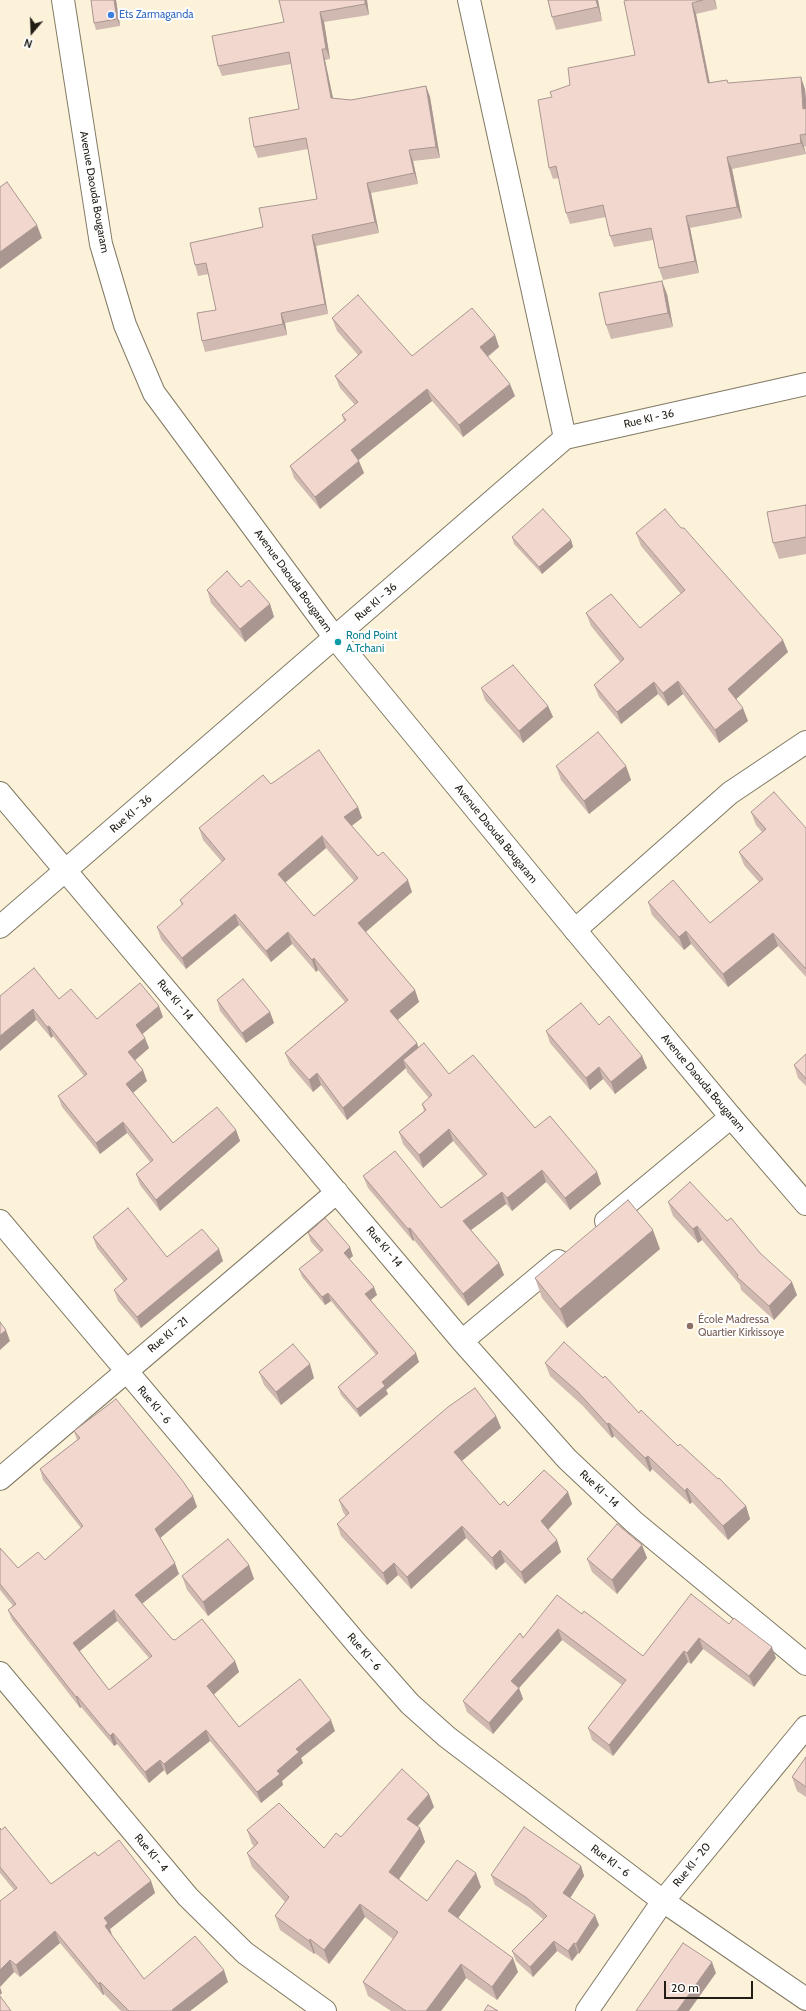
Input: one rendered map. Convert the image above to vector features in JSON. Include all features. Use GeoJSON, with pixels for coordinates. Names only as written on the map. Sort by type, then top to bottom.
{"type":"FeatureCollection","features":[{"type":"Feature","properties":{"kind":"street","name":"Avenue Daouda Bougaram"},"geometry":{"type":"LineString","coordinates":[[63,0],[101,244],[128,331],[154,393],[335,638],[575,930],[731,1117],[806,1204]]}},
{"type":"Feature","properties":{"kind":"street"},"geometry":{"type":"LineString","coordinates":[[469,0],[565,438]]}},
{"type":"Feature","properties":{"kind":"street","name":"Rue KI - 36"},"geometry":{"type":"LineString","coordinates":[[0,927],[565,438],[806,384]]}},
{"type":"Feature","properties":{"kind":"street"},"geometry":{"type":"LineString","coordinates":[[575,930],[730,793],[806,742]]}},
{"type":"Feature","properties":{"kind":"street","name":"Rue KI - 14"},"geometry":{"type":"LineString","coordinates":[[0,793],[462,1341],[566,1459],[634,1522],[806,1664]]}},
{"type":"Feature","properties":{"kind":"street"},"geometry":{"type":"LineString","coordinates":[[591,1234],[731,1117]]}},
{"type":"Feature","properties":{"kind":"street","name":"Rue KI - 21"},"geometry":{"type":"LineString","coordinates":[[0,1479],[337,1192]]}},
{"type":"Feature","properties":{"kind":"street","name":"Rue KI - 6"},"geometry":{"type":"LineString","coordinates":[[0,1221],[351,1638],[410,1704],[447,1737],[663,1901],[806,1999]]}},
{"type":"Feature","properties":{"kind":"street"},"geometry":{"type":"LineString","coordinates":[[462,1341],[572,1250]]}},
{"type":"Feature","properties":{"kind":"street","name":"Rue KI - 4"},"geometry":{"type":"LineString","coordinates":[[0,1673],[188,1897],[245,1953],[325,2011]]}},
{"type":"Feature","properties":{"kind":"street","name":"Rue KI - 20"},"geometry":{"type":"LineString","coordinates":[[587,2011],[663,1901],[806,1727]]}},
{"type":"Feature","properties":{"kind":"building"},"geometry":{"type":"Polygon","coordinates":[[[91,0],[114,0],[117,19],[94,23],[91,0]]]}},
{"type":"Feature","properties":{"kind":"building"},"geometry":{"type":"Polygon","coordinates":[[[279,0],[365,0],[365,4],[320,12],[326,49],[322,49],[331,98],[351,100],[426,86],[436,147],[409,150],[414,173],[367,183],[375,222],[312,235],[325,304],[281,313],[283,324],[202,341],[197,313],[216,310],[206,263],[195,265],[190,243],[263,227],[259,208],[317,199],[306,138],[254,147],[249,118],[299,109],[289,52],[218,66],[212,36],[284,22],[279,0]]]}},
{"type":"Feature","properties":{"kind":"building"},"geometry":{"type":"Polygon","coordinates":[[[548,0],[596,0],[598,7],[552,17],[548,0]]]}},
{"type":"Feature","properties":{"kind":"building"},"geometry":{"type":"Polygon","coordinates":[[[703,0],[692,3],[708,83],[727,80],[728,83],[801,77],[803,109],[806,108],[806,134],[800,135],[801,143],[727,157],[737,207],[686,216],[695,261],[659,268],[651,228],[610,236],[603,205],[566,213],[556,166],[549,168],[538,100],[552,97],[550,92],[570,85],[568,68],[635,55],[624,1],[703,0]]]}},
{"type":"Feature","properties":{"kind":"building"},"geometry":{"type":"Polygon","coordinates":[[[7,182],[37,225],[0,252],[0,187],[7,182]]]}},
{"type":"Feature","properties":{"kind":"building"},"geometry":{"type":"Polygon","coordinates":[[[662,281],[668,313],[606,325],[599,293],[662,281]]]}},
{"type":"Feature","properties":{"kind":"building"},"geometry":{"type":"Polygon","coordinates":[[[358,295],[412,356],[472,308],[495,335],[480,347],[510,384],[459,425],[427,389],[351,450],[359,461],[315,497],[290,466],[346,420],[342,415],[358,402],[335,376],[362,352],[332,318],[358,295]]]}},
{"type":"Feature","properties":{"kind":"building"},"geometry":{"type":"Polygon","coordinates":[[[806,505],[806,537],[773,543],[767,512],[806,505]]]}},
{"type":"Feature","properties":{"kind":"building"},"geometry":{"type":"Polygon","coordinates":[[[543,509],[571,540],[539,567],[512,537],[543,509]]]}},
{"type":"Feature","properties":{"kind":"building"},"geometry":{"type":"Polygon","coordinates":[[[665,509],[681,528],[684,528],[783,640],[728,689],[743,708],[715,730],[678,681],[663,693],[654,682],[617,712],[594,685],[624,659],[586,613],[611,594],[640,628],[685,590],[636,533],[665,509]]]}},
{"type":"Feature","properties":{"kind":"building"},"geometry":{"type":"Polygon","coordinates":[[[227,571],[241,587],[249,580],[270,604],[240,629],[207,590],[227,571]]]}},
{"type":"Feature","properties":{"kind":"building"},"geometry":{"type":"Polygon","coordinates":[[[513,665],[548,706],[519,731],[481,688],[513,665]]]}},
{"type":"Feature","properties":{"kind":"building"},"geometry":{"type":"Polygon","coordinates":[[[598,732],[626,766],[584,801],[556,766],[598,732]]]}},
{"type":"Feature","properties":{"kind":"building"},"geometry":{"type":"Polygon","coordinates":[[[319,750],[358,807],[344,817],[378,856],[383,852],[408,880],[358,923],[415,990],[390,1011],[417,1043],[343,1108],[317,1073],[309,1080],[285,1053],[348,1000],[314,958],[312,960],[288,932],[266,951],[235,914],[182,958],[157,927],[183,904],[180,900],[225,859],[199,828],[263,775],[271,784],[319,750]],[[322,836],[278,874],[314,916],[358,878],[322,836]]]}},
{"type":"Feature","properties":{"kind":"building"},"geometry":{"type":"Polygon","coordinates":[[[774,792],[806,828],[806,969],[773,933],[723,974],[686,931],[679,937],[648,902],[673,880],[710,923],[763,879],[739,852],[766,829],[751,812],[774,792]]]}},
{"type":"Feature","properties":{"kind":"building"},"geometry":{"type":"Polygon","coordinates":[[[34,968],[59,999],[71,989],[97,1019],[140,983],[159,1006],[136,1025],[145,1038],[128,1052],[143,1070],[126,1084],[173,1143],[217,1107],[236,1130],[156,1200],[136,1174],[153,1160],[123,1122],[96,1143],[58,1096],[87,1074],[49,1026],[47,1027],[33,1009],[0,1036],[0,996],[34,968]]]}},
{"type":"Feature","properties":{"kind":"building"},"geometry":{"type":"Polygon","coordinates":[[[243,979],[270,1012],[242,1033],[217,1000],[243,979]]]}},
{"type":"Feature","properties":{"kind":"building"},"geometry":{"type":"Polygon","coordinates":[[[581,1003],[599,1025],[609,1016],[642,1056],[611,1082],[599,1067],[586,1078],[546,1031],[581,1003]]]}},
{"type":"Feature","properties":{"kind":"building"},"geometry":{"type":"Polygon","coordinates":[[[424,1043],[449,1074],[473,1055],[535,1128],[550,1116],[597,1172],[565,1198],[542,1170],[507,1198],[502,1192],[463,1221],[499,1263],[463,1294],[410,1228],[408,1229],[363,1176],[395,1151],[441,1208],[487,1174],[449,1129],[419,1155],[399,1132],[426,1110],[422,1104],[432,1095],[403,1060],[424,1043]]]}},
{"type":"Feature","properties":{"kind":"building"},"geometry":{"type":"Polygon","coordinates":[[[806,1054],[806,1079],[794,1065],[806,1054]]]}},
{"type":"Feature","properties":{"kind":"building"},"geometry":{"type":"Polygon","coordinates":[[[690,1182],[727,1221],[731,1218],[760,1253],[792,1282],[769,1306],[737,1277],[738,1275],[697,1226],[693,1229],[668,1202],[690,1182]]]}},
{"type":"Feature","properties":{"kind":"building"},"geometry":{"type":"Polygon","coordinates":[[[628,1200],[653,1230],[560,1309],[535,1278],[628,1200]]]}},
{"type":"Feature","properties":{"kind":"building"},"geometry":{"type":"Polygon","coordinates":[[[128,1208],[167,1257],[202,1229],[219,1249],[137,1317],[114,1290],[127,1279],[93,1237],[128,1208]]]}},
{"type":"Feature","properties":{"kind":"building"},"geometry":{"type":"Polygon","coordinates":[[[325,1218],[350,1247],[344,1253],[374,1287],[365,1294],[416,1353],[382,1382],[385,1386],[357,1409],[338,1387],[378,1353],[328,1293],[322,1297],[299,1269],[323,1250],[308,1233],[325,1218]]]}},
{"type":"Feature","properties":{"kind":"building"},"geometry":{"type":"Polygon","coordinates":[[[0,1322],[6,1330],[0,1335],[0,1322]]]}},
{"type":"Feature","properties":{"kind":"building"},"geometry":{"type":"Polygon","coordinates":[[[564,1342],[603,1378],[605,1376],[639,1413],[641,1410],[678,1446],[680,1444],[718,1479],[719,1478],[746,1506],[723,1526],[687,1488],[685,1491],[648,1456],[645,1458],[609,1423],[607,1424],[578,1392],[545,1363],[564,1342]]]}},
{"type":"Feature","properties":{"kind":"building"},"geometry":{"type":"Polygon","coordinates":[[[293,1344],[310,1364],[276,1392],[259,1372],[293,1344]]]}},
{"type":"Feature","properties":{"kind":"building"},"geometry":{"type":"Polygon","coordinates":[[[475,1388],[496,1416],[454,1452],[500,1505],[504,1501],[508,1506],[544,1470],[568,1492],[541,1521],[557,1540],[521,1572],[500,1550],[492,1558],[462,1526],[407,1577],[394,1563],[383,1573],[337,1524],[349,1513],[339,1500],[448,1407],[475,1388]]]}},
{"type":"Feature","properties":{"kind":"building"},"geometry":{"type":"Polygon","coordinates":[[[116,1399],[182,1480],[193,1496],[155,1529],[175,1563],[135,1595],[172,1639],[175,1640],[202,1619],[235,1661],[207,1686],[239,1727],[300,1679],[331,1720],[296,1749],[299,1752],[277,1771],[280,1774],[257,1792],[206,1730],[164,1764],[160,1760],[145,1772],[113,1733],[110,1736],[77,1696],[76,1697],[8,1610],[16,1604],[0,1584],[0,1548],[18,1568],[38,1552],[45,1560],[83,1526],[40,1469],[80,1438],[74,1431],[116,1399]],[[114,1610],[73,1643],[109,1690],[152,1656],[114,1610]]]}},
{"type":"Feature","properties":{"kind":"building"},"geometry":{"type":"Polygon","coordinates":[[[617,1524],[642,1545],[612,1580],[587,1559],[617,1524]]]}},
{"type":"Feature","properties":{"kind":"building"},"geometry":{"type":"Polygon","coordinates":[[[228,1539],[249,1565],[203,1602],[182,1576],[228,1539]]]}},
{"type":"Feature","properties":{"kind":"building"},"geometry":{"type":"Polygon","coordinates":[[[691,1594],[729,1624],[734,1618],[772,1647],[749,1676],[699,1638],[687,1653],[684,1651],[609,1745],[588,1728],[626,1680],[558,1629],[511,1681],[519,1688],[489,1723],[463,1701],[520,1633],[523,1638],[557,1595],[582,1614],[584,1611],[643,1656],[691,1594]]]}},
{"type":"Feature","properties":{"kind":"building"},"geometry":{"type":"Polygon","coordinates":[[[806,1757],[806,1787],[792,1777],[806,1757]]]}},
{"type":"Feature","properties":{"kind":"building"},"geometry":{"type":"Polygon","coordinates":[[[402,1769],[429,1794],[407,1819],[420,1828],[389,1872],[427,1901],[457,1860],[476,1873],[448,1911],[513,1958],[492,1987],[461,1964],[426,2011],[406,2011],[363,1982],[398,1932],[360,1904],[324,1950],[275,1916],[289,1897],[247,1853],[258,1843],[247,1830],[279,1803],[324,1848],[336,1833],[341,1837],[402,1769]]]}},
{"type":"Feature","properties":{"kind":"building"},"geometry":{"type":"Polygon","coordinates":[[[5,1827],[51,1884],[95,1852],[98,1856],[119,1840],[151,1881],[104,1918],[108,1923],[105,1926],[144,1979],[195,1936],[224,1970],[172,2010],[173,2011],[129,2011],[100,1982],[99,1984],[55,1931],[16,1965],[10,1960],[0,1970],[0,1901],[17,1888],[0,1867],[0,1828],[1,1830],[5,1827]]]}},
{"type":"Feature","properties":{"kind":"building"},"geometry":{"type":"Polygon","coordinates":[[[524,1827],[581,1866],[563,1893],[595,1915],[576,1944],[574,1943],[568,1951],[554,1941],[530,1967],[512,1951],[547,1916],[527,1898],[491,1875],[524,1827]]]}},
{"type":"Feature","properties":{"kind":"building"},"geometry":{"type":"Polygon","coordinates":[[[683,1943],[712,1962],[677,2011],[636,2011],[683,1943]]]}},
{"type":"Feature","properties":{"kind":"building"},"geometry":{"type":"Polygon","coordinates":[[[0,1996],[11,2011],[0,2011],[0,1996]]]}},
{"type":"Feature","properties":{"kind":"building"},"geometry":{"type":"Polygon","coordinates":[[[488,2005],[498,2011],[484,2011],[488,2005]]]}},
{"type":"Feature","properties":{"kind":"place","name":"Ets Zarmaganda"},"geometry":{"type":"Point","coordinates":[111,15]}},
{"type":"Feature","properties":{"kind":"place","name":"Rond Point A.Tchani"},"geometry":{"type":"Point","coordinates":[338,642]}},
{"type":"Feature","properties":{"kind":"place","name":"École Madressa Quartier Kirkissoye"},"geometry":{"type":"Point","coordinates":[690,1326]}}]}
